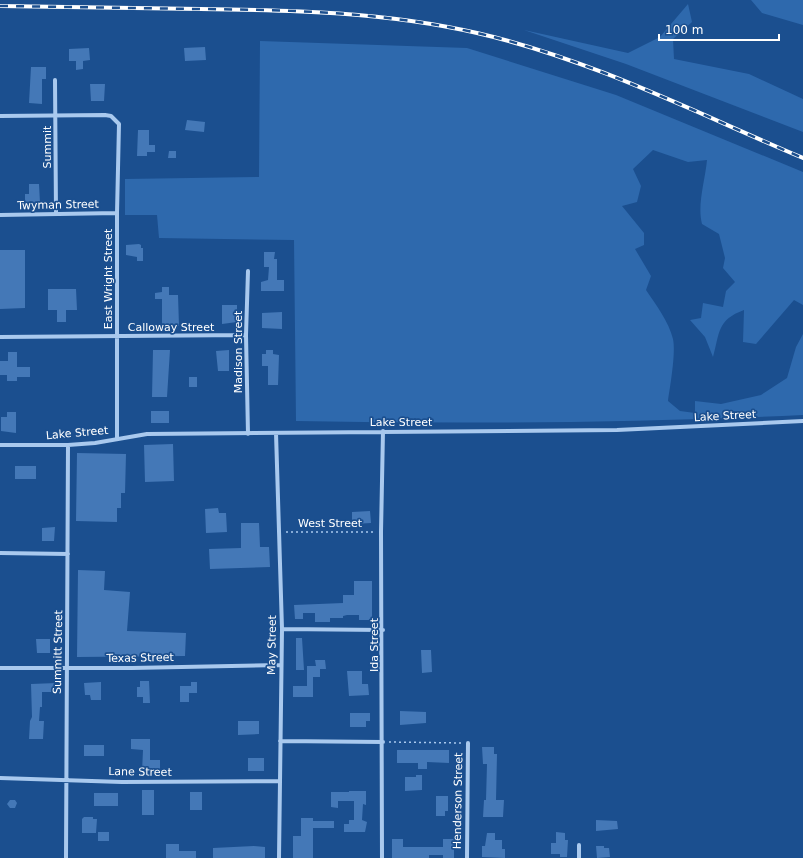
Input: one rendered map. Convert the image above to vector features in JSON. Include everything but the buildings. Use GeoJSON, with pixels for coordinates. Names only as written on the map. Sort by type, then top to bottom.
{"type":"FeatureCollection","features":[{"type":"Feature","properties":{"kind":"street","name":"Summit"},"geometry":{"type":"LineString","coordinates":[[55,80],[56,214]]}},
{"type":"Feature","properties":{"kind":"street"},"geometry":{"type":"LineString","coordinates":[[0,116],[56,115]]}},
{"type":"Feature","properties":{"kind":"street","name":"East Wright Street"},"geometry":{"type":"LineString","coordinates":[[56,115],[111,116],[116,120],[119,131],[116,336],[117,439]]}},
{"type":"Feature","properties":{"kind":"street","name":"Twyman Street"},"geometry":{"type":"LineString","coordinates":[[0,215],[117,213]]}},
{"type":"Feature","properties":{"kind":"street","name":"Madison Street"},"geometry":{"type":"LineString","coordinates":[[248,271],[246,335],[248,434]]}},
{"type":"Feature","properties":{"kind":"street","name":"Calloway Street"},"geometry":{"type":"LineString","coordinates":[[0,337],[246,335]]}},
{"type":"Feature","properties":{"kind":"street","name":"Lake Street"},"geometry":{"type":"LineString","coordinates":[[0,445],[68,445],[147,434],[617,430],[803,421]]}},
{"type":"Feature","properties":{"kind":"street","name":"Ida Street"},"geometry":{"type":"LineString","coordinates":[[382,858],[383,630],[381,532],[383,432]]}},
{"type":"Feature","properties":{"kind":"street","name":"May Street"},"geometry":{"type":"LineString","coordinates":[[276,433],[282,629],[279,858]]}},
{"type":"Feature","properties":{"kind":"street","name":"Summitt Street"},"geometry":{"type":"LineString","coordinates":[[66,858],[68,445]]}},
{"type":"Feature","properties":{"kind":"street"},"geometry":{"type":"LineString","coordinates":[[0,553],[68,554]]}},
{"type":"Feature","properties":{"kind":"street"},"geometry":{"type":"LineString","coordinates":[[282,629],[383,630]]}},
{"type":"Feature","properties":{"kind":"street","name":"Texas Street"},"geometry":{"type":"LineString","coordinates":[[0,668],[281,665]]}},
{"type":"Feature","properties":{"kind":"street"},"geometry":{"type":"LineString","coordinates":[[280,741],[383,742]]}},
{"type":"Feature","properties":{"kind":"street","name":"Henderson Street"},"geometry":{"type":"LineString","coordinates":[[467,858],[468,743]]}},
{"type":"Feature","properties":{"kind":"street","name":"Lane Street"},"geometry":{"type":"LineString","coordinates":[[0,778],[122,782],[280,781]]}},
{"type":"Feature","properties":{"kind":"street"},"geometry":{"type":"LineString","coordinates":[[578,858],[579,844]]}},
{"type":"Feature","properties":{"kind":"path","name":"West Street"},"geometry":{"type":"LineString","coordinates":[[280,532],[381,532]]}},
{"type":"Feature","properties":{"kind":"path"},"geometry":{"type":"LineString","coordinates":[[383,742],[468,743]]}},
{"type":"Feature","properties":{"kind":"shaded area"},"geometry":{"type":"Polygon","coordinates":[[[751,0],[803,0],[803,25],[762,13],[751,0]]]}},
{"type":"Feature","properties":{"kind":"shaded area"},"geometry":{"type":"Polygon","coordinates":[[[688,4],[692,22],[673,39],[674,59],[749,74],[803,99],[803,132],[626,64],[524,30],[628,53],[660,37],[688,4]]]}},
{"type":"Feature","properties":{"kind":"shaded area"},"geometry":{"type":"Polygon","coordinates":[[[260,41],[467,48],[616,95],[803,172],[803,305],[794,300],[756,344],[743,342],[744,310],[735,314],[724,323],[721,328],[713,357],[705,337],[690,320],[701,318],[703,303],[723,307],[726,291],[735,282],[723,268],[725,258],[719,234],[702,224],[700,209],[707,160],[688,162],[653,150],[633,169],[641,186],[637,202],[622,206],[644,233],[644,245],[635,249],[651,276],[646,290],[665,320],[673,339],[673,361],[668,401],[680,411],[695,413],[695,401],[721,404],[761,395],[787,378],[796,347],[803,334],[803,415],[676,420],[550,422],[296,421],[294,240],[159,238],[157,215],[125,215],[125,179],[259,177],[260,41]]]}},
{"type":"Feature","properties":{"kind":"railway"},"geometry":{"type":"LineString","coordinates":[[0,6],[305,11],[374,16],[443,26],[519,44],[602,72],[643,88],[803,158]]}}]}
